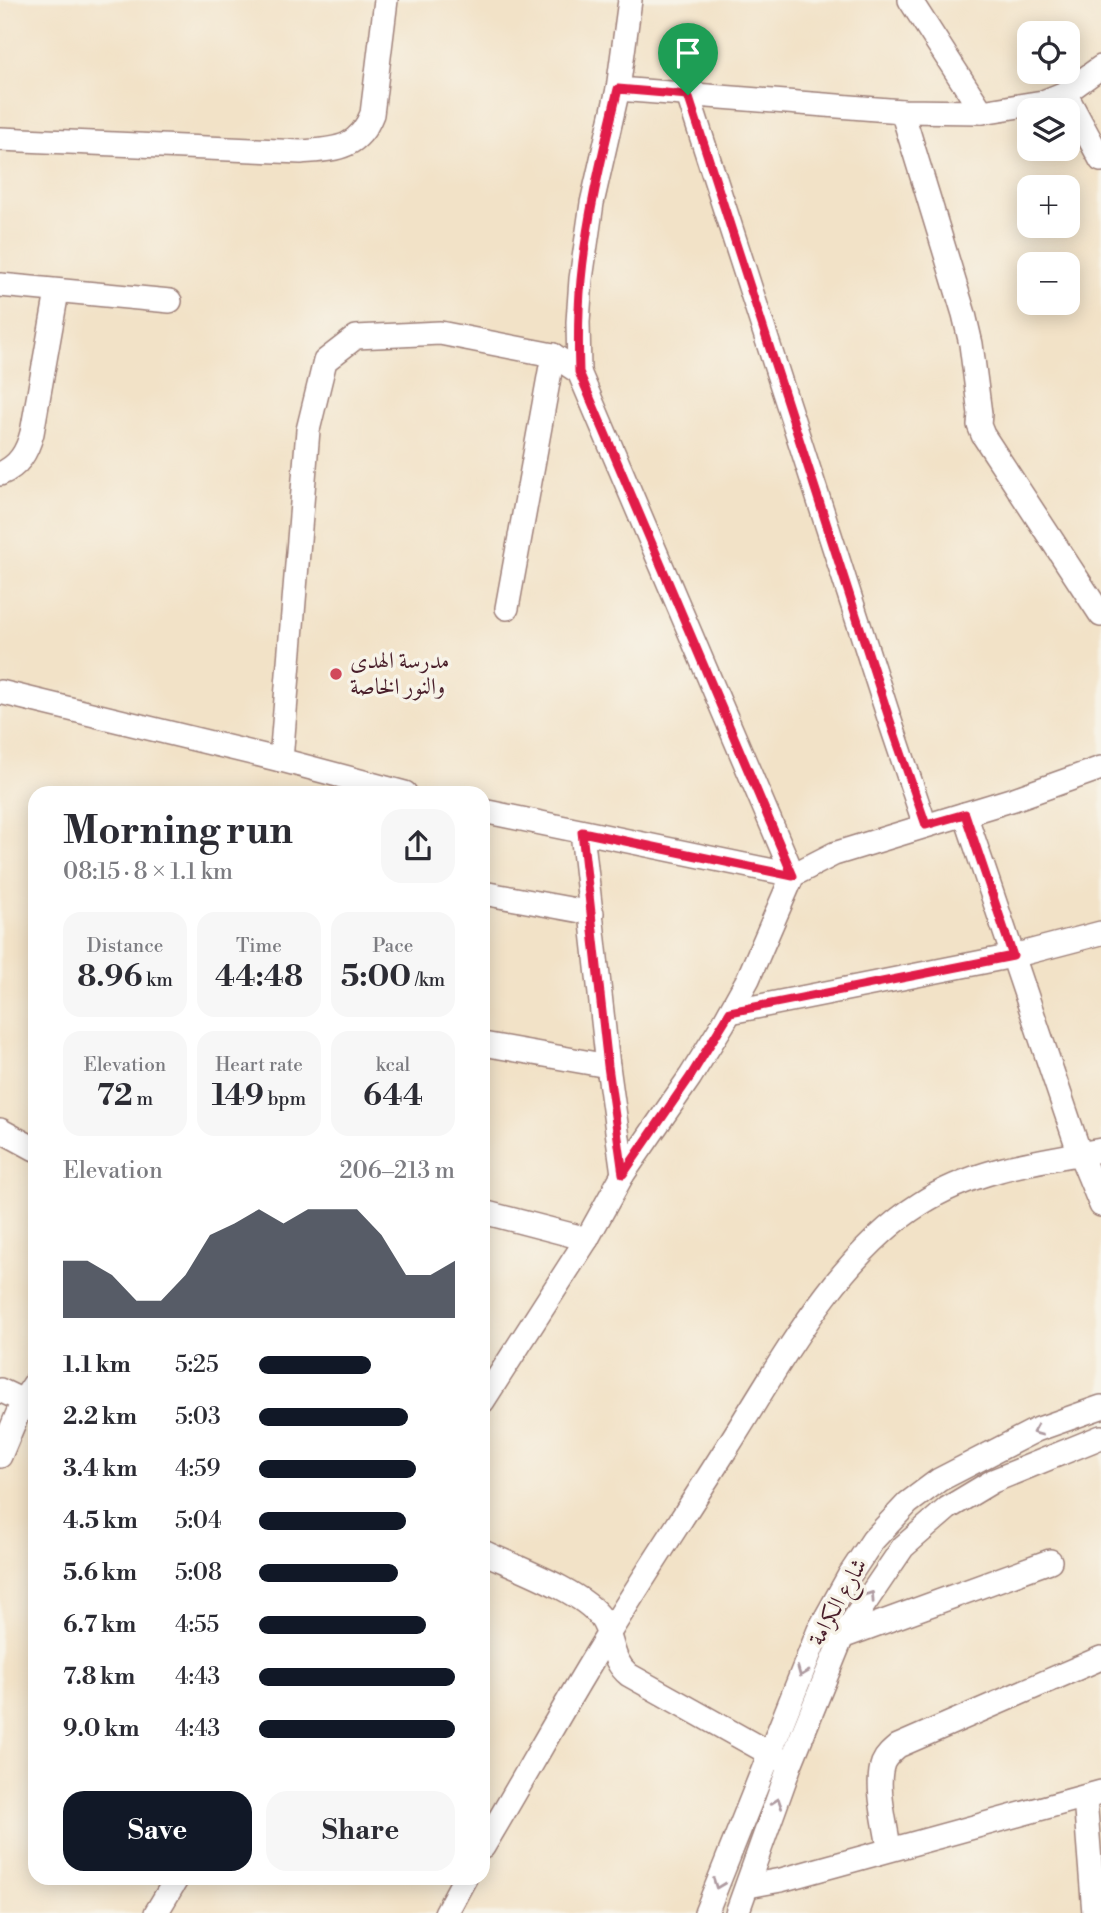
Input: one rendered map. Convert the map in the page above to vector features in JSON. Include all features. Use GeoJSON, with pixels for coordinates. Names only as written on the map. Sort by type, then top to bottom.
{"type":"FeatureCollection","features":[{"type":"Feature","properties":{"kind":"street"},"geometry":{"type":"LineString","coordinates":[[0,139],[301,152],[335,149],[354,142],[367,126],[372,114],[386,0]]}},
{"type":"Feature","properties":{"kind":"street"},"geometry":{"type":"LineString","coordinates":[[490,1380],[587,1239],[623,1174],[690,1077],[730,1012],[748,979],[793,876],[579,372],[581,279],[592,203],[618,89],[630,0]]}},
{"type":"Feature","properties":{"kind":"street"},"geometry":{"type":"LineString","coordinates":[[910,0],[982,112]]}},
{"type":"Feature","properties":{"kind":"street"},"geometry":{"type":"LineString","coordinates":[[618,89],[902,111],[982,112],[1024,106],[1065,93],[1101,67]]}},
{"type":"Feature","properties":{"kind":"street"},"geometry":{"type":"LineString","coordinates":[[1065,93],[1101,160]]}},
{"type":"Feature","properties":{"kind":"street"},"geometry":{"type":"LineString","coordinates":[[688,95],[926,825]]}},
{"type":"Feature","properties":{"kind":"street"},"geometry":{"type":"LineString","coordinates":[[902,111],[964,314],[973,356],[979,425],[1101,615]]}},
{"type":"Feature","properties":{"kind":"street"},"geometry":{"type":"LineString","coordinates":[[0,285],[170,301]]}},
{"type":"Feature","properties":{"kind":"street"},"geometry":{"type":"LineString","coordinates":[[0,474],[19,461],[30,442],[57,292]]}},
{"type":"Feature","properties":{"kind":"street"},"geometry":{"type":"LineString","coordinates":[[281,760],[308,430],[325,361],[356,337],[440,333],[552,355],[579,372]]}},
{"type":"Feature","properties":{"kind":"street"},"geometry":{"type":"LineString","coordinates":[[507,608],[552,355]]}},
{"type":"Feature","properties":{"kind":"street"},"geometry":{"type":"LineString","coordinates":[[0,692],[379,786]]}},
{"type":"Feature","properties":{"kind":"street"},"geometry":{"type":"LineString","coordinates":[[490,812],[793,876],[834,855],[1101,768]]}},
{"type":"Feature","properties":{"kind":"street"},"geometry":{"type":"LineString","coordinates":[[965,814],[1013,956],[1090,1152],[1101,1205]]}},
{"type":"Feature","properties":{"kind":"street"},"geometry":{"type":"LineString","coordinates":[[582,832],[623,1174]]}},
{"type":"Feature","properties":{"kind":"street"},"geometry":{"type":"LineString","coordinates":[[490,894],[592,913]]}},
{"type":"Feature","properties":{"kind":"street"},"geometry":{"type":"LineString","coordinates":[[730,1012],[1013,956],[1101,933]]}},
{"type":"Feature","properties":{"kind":"street"},"geometry":{"type":"LineString","coordinates":[[490,1045],[608,1066]]}},
{"type":"Feature","properties":{"kind":"street"},"geometry":{"type":"LineString","coordinates":[[0,1130],[28,1145]]}},
{"type":"Feature","properties":{"kind":"street"},"geometry":{"type":"LineString","coordinates":[[490,1835],[608,1634],[824,1297],[853,1263],[886,1230],[917,1205],[947,1188],[1017,1165],[1090,1152]]}},
{"type":"Feature","properties":{"kind":"street"},"geometry":{"type":"LineString","coordinates":[[490,1214],[587,1239]]}},
{"type":"Feature","properties":{"kind":"street"},"geometry":{"type":"LineString","coordinates":[[0,1390],[28,1392]]}},
{"type":"Feature","properties":{"kind":"street"},"geometry":{"type":"LineString","coordinates":[[0,1456],[28,1394]]}},
{"type":"Feature","properties":{"kind":"street","name":"شارع الكرامة"},"geometry":{"type":"LineString","coordinates":[[706,1913],[819,1630],[873,1540],[908,1503],[939,1480],[1036,1430],[1101,1407]]}},
{"type":"Feature","properties":{"kind":"street","name":"شارع الكرامة"},"geometry":{"type":"LineString","coordinates":[[737,1913],[790,1765],[842,1637],[903,1547],[948,1508],[993,1481],[1101,1437]]}},
{"type":"Feature","properties":{"kind":"street"},"geometry":{"type":"LineString","coordinates":[[490,1555],[579,1597],[600,1617],[619,1667],[629,1675],[790,1765]]}},
{"type":"Feature","properties":{"kind":"street"},"geometry":{"type":"LineString","coordinates":[[842,1637],[1049,1561]]}},
{"type":"Feature","properties":{"kind":"street"},"geometry":{"type":"LineString","coordinates":[[890,1848],[881,1778],[883,1764],[888,1755],[898,1746],[1101,1658]]}},
{"type":"Feature","properties":{"kind":"street"},"geometry":{"type":"LineString","coordinates":[[748,1886],[780,1880],[1093,1795],[1094,1913]]}},
{"type":"Feature","properties":{"kind":"street"},"geometry":{"type":"LineString","coordinates":[[156,1913],[173,1885]]}},
{"type":"Feature","properties":{"kind":"street"},"geometry":{"type":"LineString","coordinates":[[446,1913],[462,1885]]}},
{"type":"Feature","properties":{"kind":"place","name":"مدرسة الهدى والنور الخاصة"},"geometry":{"type":"Point","coordinates":[336,674]}},
{"type":"Feature","properties":{"kind":"route"},"geometry":{"type":"LineString","coordinates":[[618,89],[688,95],[926,825],[965,814],[1013,956],[730,1012],[690,1077],[623,1174],[582,832],[793,876],[579,372],[581,279],[592,203],[618,89]]}}]}
